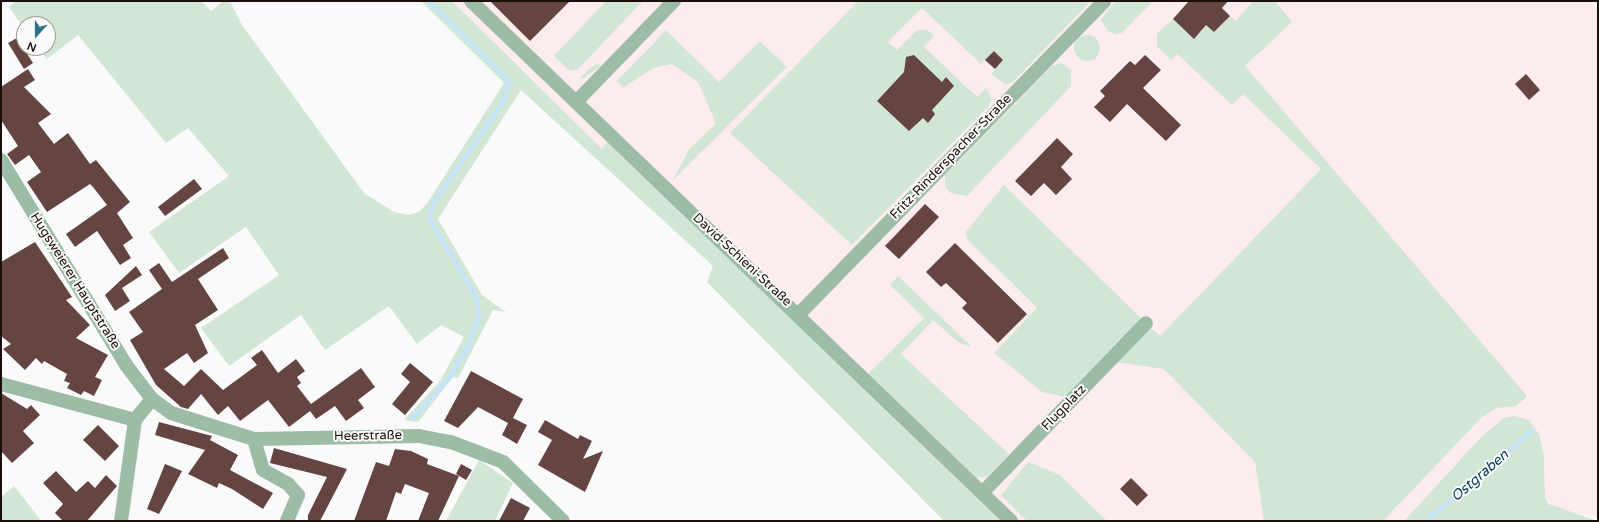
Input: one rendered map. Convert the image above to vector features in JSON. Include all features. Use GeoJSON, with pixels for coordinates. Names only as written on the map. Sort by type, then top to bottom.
{"type":"FeatureCollection","features":[{"type":"Feature","properties":{"kind":"street","name":"David-Schieni-Straße"},"geometry":{"type":"LineString","coordinates":[[471,1],[799,314],[1011,521]]}},
{"type":"Feature","properties":{"kind":"street"},"geometry":{"type":"LineString","coordinates":[[576,102],[674,1]]}},
{"type":"Feature","properties":{"kind":"street","name":"Fritz-Rinderspacher-Straße"},"geometry":{"type":"LineString","coordinates":[[799,314],[1104,1]]}},
{"type":"Feature","properties":{"kind":"street","name":"Hugsweierer Hauptstraße"},"geometry":{"type":"LineString","coordinates":[[1,160],[126,365],[152,399]]}},
{"type":"Feature","properties":{"kind":"street","name":"Flugplatz"},"geometry":{"type":"LineString","coordinates":[[982,493],[1146,324]]}},
{"type":"Feature","properties":{"kind":"street"},"geometry":{"type":"LineString","coordinates":[[1,384],[136,420]]}},
{"type":"Feature","properties":{"kind":"street"},"geometry":{"type":"LineString","coordinates":[[121,521],[136,420],[152,399]]}},
{"type":"Feature","properties":{"kind":"street","name":"Heerstraße"},"geometry":{"type":"LineString","coordinates":[[152,399],[196,423],[254,439],[420,436],[451,442],[503,462],[563,521]]}},
{"type":"Feature","properties":{"kind":"street"},"geometry":{"type":"LineString","coordinates":[[254,439],[263,470],[288,484],[298,495],[287,521]]}},
{"type":"Feature","properties":{"kind":"shaded area"},"geometry":{"type":"Polygon","coordinates":[[[452,1],[1591,1],[1598,10],[1598,518],[1556,508],[1545,498],[1544,457],[1539,434],[1481,437],[1404,521],[1000,521],[608,142],[602,150],[452,1]]]}},
{"type":"Feature","properties":{"kind":"green space"},"geometry":{"type":"Polygon","coordinates":[[[16,1],[201,1],[211,11],[223,1],[230,1],[242,25],[364,193],[394,212],[408,215],[419,212],[428,202],[504,83],[421,1],[452,1],[602,149],[608,141],[1000,521],[944,521],[707,282],[713,266],[521,90],[438,219],[482,295],[506,312],[493,310],[458,378],[453,377],[418,422],[404,420],[440,381],[464,337],[441,325],[417,344],[389,306],[325,350],[301,315],[229,366],[201,328],[279,275],[246,227],[179,273],[149,232],[229,176],[188,128],[166,143],[78,35],[56,52],[56,16],[16,17],[9,7],[16,1]]]}},
{"type":"Feature","properties":{"kind":"green space"},"geometry":{"type":"Polygon","coordinates":[[[606,1],[643,1],[577,70],[570,71],[554,56],[606,1]]]}},
{"type":"Feature","properties":{"kind":"green space"},"geometry":{"type":"Polygon","coordinates":[[[858,1],[1091,1],[1012,83],[1005,84],[991,74],[1003,60],[994,51],[981,64],[922,8],[888,42],[897,50],[917,30],[927,30],[934,36],[924,47],[977,97],[986,88],[992,99],[989,106],[852,245],[730,133],[858,1]]]}},
{"type":"Feature","properties":{"kind":"green space"},"geometry":{"type":"Polygon","coordinates":[[[1115,1],[1153,1],[1122,33],[1116,34],[1108,31],[1101,20],[1115,1]]]}},
{"type":"Feature","properties":{"kind":"green space"},"geometry":{"type":"Polygon","coordinates":[[[1275,1],[1292,22],[1245,66],[1527,396],[1516,406],[1496,408],[1481,418],[1383,521],[1264,521],[1255,462],[1164,369],[1116,362],[1151,328],[1160,336],[1321,169],[1243,94],[1232,105],[1177,54],[1171,60],[1157,46],[1157,34],[1173,19],[1194,39],[1204,28],[1199,23],[1201,21],[1214,32],[1230,16],[1236,21],[1252,2],[1275,1]]]}},
{"type":"Feature","properties":{"kind":"green space"},"geometry":{"type":"Polygon","coordinates":[[[666,30],[719,82],[760,41],[787,67],[672,181],[690,148],[716,124],[698,82],[672,64],[653,68],[623,88],[617,81],[666,30]]]}},
{"type":"Feature","properties":{"kind":"green space"},"geometry":{"type":"Polygon","coordinates":[[[1087,35],[1096,39],[1100,48],[1096,57],[1087,61],[1078,57],[1074,48],[1078,39],[1087,35]]]}},
{"type":"Feature","properties":{"kind":"green space"},"geometry":{"type":"Polygon","coordinates":[[[597,63],[601,66],[582,79],[580,77],[597,63]]]}},
{"type":"Feature","properties":{"kind":"green space"},"geometry":{"type":"Polygon","coordinates":[[[1061,63],[1071,70],[1071,86],[967,196],[951,193],[945,187],[945,175],[1053,65],[1061,63]]]}},
{"type":"Feature","properties":{"kind":"green space"},"geometry":{"type":"Polygon","coordinates":[[[1004,185],[1142,319],[1066,397],[1042,392],[994,353],[1037,308],[968,240],[965,233],[1004,185]]]}},
{"type":"Feature","properties":{"kind":"green space"},"geometry":{"type":"Polygon","coordinates":[[[898,276],[972,347],[959,343],[933,320],[901,354],[1009,454],[988,476],[974,478],[867,375],[924,318],[890,285],[898,276]]]}},
{"type":"Feature","properties":{"kind":"green space"},"geometry":{"type":"Polygon","coordinates":[[[1514,416],[1529,420],[1539,434],[1544,456],[1545,498],[1549,504],[1598,521],[1404,521],[1481,437],[1504,418],[1514,416]]]}},
{"type":"Feature","properties":{"kind":"green space"},"geometry":{"type":"Polygon","coordinates":[[[479,460],[513,483],[495,521],[446,521],[479,460]]]}},
{"type":"Feature","properties":{"kind":"green space"},"geometry":{"type":"Polygon","coordinates":[[[1028,462],[1060,475],[1107,521],[1027,521],[1001,495],[1028,462]]]}},
{"type":"Feature","properties":{"kind":"green space"},"geometry":{"type":"Polygon","coordinates":[[[14,486],[40,519],[39,521],[1,521],[1,497],[14,486]]]}},
{"type":"Feature","properties":{"kind":"building"},"geometry":{"type":"Polygon","coordinates":[[[490,1],[570,1],[530,41],[490,1]]]}},
{"type":"Feature","properties":{"kind":"building"},"geometry":{"type":"Polygon","coordinates":[[[1189,1],[1228,1],[1222,8],[1230,16],[1214,32],[1206,25],[1194,39],[1173,19],[1189,1]]]}},
{"type":"Feature","properties":{"kind":"building"},"geometry":{"type":"Polygon","coordinates":[[[16,39],[16,56],[8,43],[16,39]]]}},
{"type":"Feature","properties":{"kind":"building"},"geometry":{"type":"Polygon","coordinates":[[[994,51],[1003,60],[995,69],[985,60],[994,51]]]}},
{"type":"Feature","properties":{"kind":"building"},"geometry":{"type":"Polygon","coordinates":[[[914,55],[942,82],[946,77],[954,86],[932,110],[935,114],[928,123],[923,118],[909,131],[877,101],[904,72],[906,57],[914,55]]]}},
{"type":"Feature","properties":{"kind":"building"},"geometry":{"type":"Polygon","coordinates":[[[1145,55],[1161,70],[1143,88],[1181,125],[1166,141],[1127,104],[1110,122],[1094,107],[1105,96],[1100,91],[1130,61],[1135,65],[1145,55]]]}},
{"type":"Feature","properties":{"kind":"building"},"geometry":{"type":"Polygon","coordinates":[[[16,56],[29,56],[33,63],[24,69],[16,56]]]}},
{"type":"Feature","properties":{"kind":"building"},"geometry":{"type":"Polygon","coordinates":[[[28,69],[35,80],[24,87],[51,114],[38,123],[54,144],[68,133],[90,164],[96,160],[130,202],[117,213],[133,238],[123,245],[131,258],[120,265],[97,231],[75,247],[66,234],[107,205],[90,184],[47,212],[27,182],[41,172],[29,155],[15,165],[7,154],[18,146],[1,120],[1,87],[28,69]]]}},
{"type":"Feature","properties":{"kind":"building"},"geometry":{"type":"Polygon","coordinates":[[[1526,74],[1540,90],[1529,100],[1515,84],[1526,74]]]}},
{"type":"Feature","properties":{"kind":"building"},"geometry":{"type":"Polygon","coordinates":[[[1057,138],[1073,154],[1061,167],[1072,179],[1056,195],[1044,183],[1031,196],[1015,181],[1057,138]]]}},
{"type":"Feature","properties":{"kind":"building"},"geometry":{"type":"Polygon","coordinates":[[[194,179],[202,189],[165,216],[158,207],[194,179]]]}},
{"type":"Feature","properties":{"kind":"building"},"geometry":{"type":"Polygon","coordinates":[[[925,204],[939,217],[899,259],[885,246],[925,204]]]}},
{"type":"Feature","properties":{"kind":"building"},"geometry":{"type":"Polygon","coordinates":[[[35,242],[72,297],[66,300],[90,325],[76,338],[108,355],[95,377],[102,380],[94,396],[84,391],[81,395],[67,388],[70,383],[64,381],[67,374],[44,361],[42,364],[36,358],[25,370],[3,349],[11,344],[1,336],[1,262],[35,242]]]}},
{"type":"Feature","properties":{"kind":"building"},"geometry":{"type":"Polygon","coordinates":[[[955,243],[1027,314],[998,343],[962,308],[967,303],[946,283],[941,287],[926,272],[955,243]]]}},
{"type":"Feature","properties":{"kind":"building"},"geometry":{"type":"Polygon","coordinates":[[[223,248],[229,258],[198,279],[218,310],[195,325],[208,353],[194,363],[187,353],[164,369],[184,386],[201,369],[223,390],[257,365],[251,358],[262,350],[278,373],[296,359],[305,371],[297,377],[301,383],[297,386],[311,404],[361,368],[375,387],[358,400],[364,408],[346,421],[335,406],[316,419],[310,411],[289,427],[268,400],[240,421],[228,406],[218,415],[201,394],[188,409],[181,407],[156,385],[130,340],[143,332],[129,312],[162,289],[149,270],[159,263],[172,282],[223,248]]]}},
{"type":"Feature","properties":{"kind":"building"},"geometry":{"type":"Polygon","coordinates":[[[136,266],[142,275],[122,288],[130,301],[115,311],[105,295],[136,266]]]}},
{"type":"Feature","properties":{"kind":"building"},"geometry":{"type":"Polygon","coordinates":[[[410,363],[433,382],[405,415],[392,404],[410,382],[401,374],[410,363]]]}},
{"type":"Feature","properties":{"kind":"building"},"geometry":{"type":"Polygon","coordinates":[[[471,371],[523,399],[513,418],[527,425],[517,444],[502,435],[508,423],[478,407],[458,428],[444,421],[471,371]]]}},
{"type":"Feature","properties":{"kind":"building"},"geometry":{"type":"Polygon","coordinates":[[[1,393],[27,409],[31,405],[40,415],[23,431],[34,443],[12,463],[1,451],[1,393]]]}},
{"type":"Feature","properties":{"kind":"building"},"geometry":{"type":"Polygon","coordinates":[[[545,420],[578,439],[580,435],[592,441],[583,459],[603,451],[585,492],[538,465],[552,440],[538,432],[545,420]]]}},
{"type":"Feature","properties":{"kind":"building"},"geometry":{"type":"Polygon","coordinates":[[[159,422],[212,436],[210,440],[238,455],[230,470],[273,493],[263,509],[232,489],[219,483],[217,488],[188,474],[205,450],[155,435],[159,422]]]}},
{"type":"Feature","properties":{"kind":"building"},"geometry":{"type":"Polygon","coordinates":[[[98,425],[119,446],[105,461],[83,440],[98,425]]]}},
{"type":"Feature","properties":{"kind":"building"},"geometry":{"type":"Polygon","coordinates":[[[274,448],[347,469],[320,521],[308,521],[308,515],[327,477],[270,463],[274,448]]]}},
{"type":"Feature","properties":{"kind":"building"},"geometry":{"type":"Polygon","coordinates":[[[395,449],[411,451],[428,459],[427,464],[459,476],[438,521],[418,521],[429,493],[405,484],[401,494],[396,492],[386,521],[354,521],[376,462],[389,466],[395,449]]]}},
{"type":"Feature","properties":{"kind":"building"},"geometry":{"type":"Polygon","coordinates":[[[165,464],[182,471],[159,514],[147,509],[165,464]]]}},
{"type":"Feature","properties":{"kind":"building"},"geometry":{"type":"Polygon","coordinates":[[[461,464],[472,470],[466,480],[456,474],[461,464]]]}},
{"type":"Feature","properties":{"kind":"building"},"geometry":{"type":"Polygon","coordinates":[[[56,471],[76,492],[88,481],[95,488],[106,475],[117,486],[87,521],[63,521],[55,513],[63,504],[43,483],[56,471]]]}},
{"type":"Feature","properties":{"kind":"building"},"geometry":{"type":"Polygon","coordinates":[[[1131,478],[1148,495],[1137,506],[1120,489],[1131,478]]]}},
{"type":"Feature","properties":{"kind":"building"},"geometry":{"type":"Polygon","coordinates":[[[511,498],[530,508],[523,521],[499,521],[511,498]]]}},
{"type":"Feature","properties":{"kind":"waterway"},"geometry":{"type":"LineString","coordinates":[[413,418],[449,379],[469,345],[479,314],[476,297],[430,220],[432,205],[503,102],[509,82],[428,1]]}},
{"type":"Feature","properties":{"kind":"waterway","name":"Ostgraben"},"geometry":{"type":"LineString","coordinates":[[1427,521],[1532,431]]}}]}
